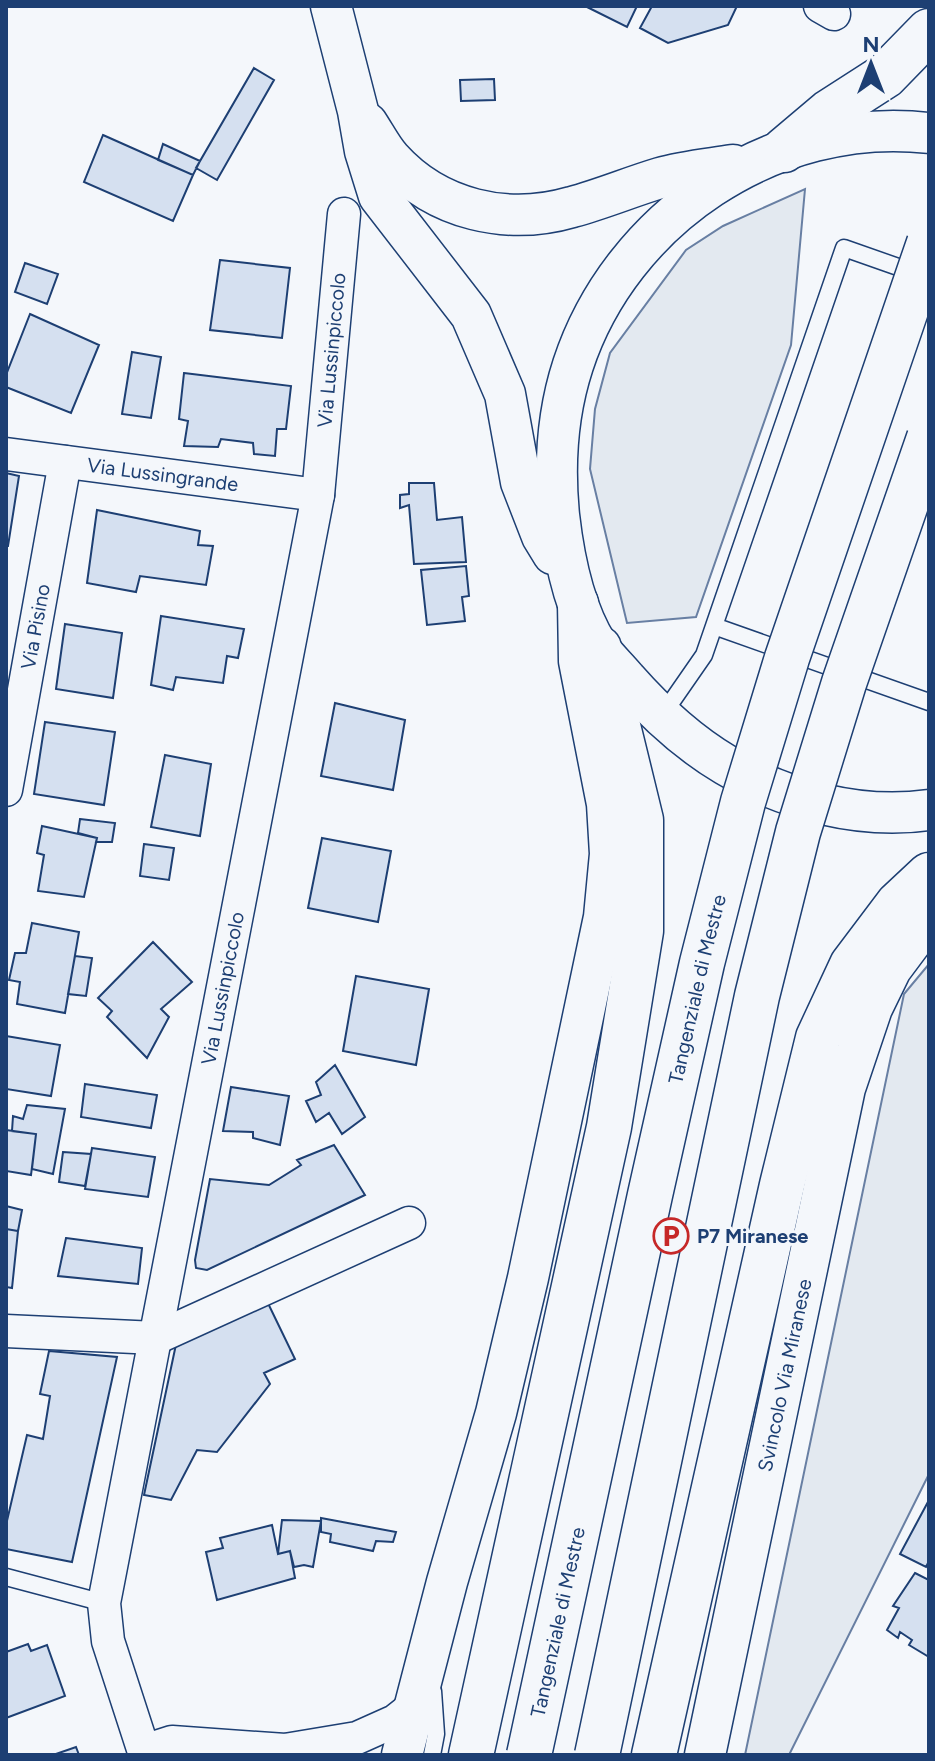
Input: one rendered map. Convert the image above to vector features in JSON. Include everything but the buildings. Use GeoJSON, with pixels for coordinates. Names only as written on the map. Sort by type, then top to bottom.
{"type":"FeatureCollection","features":[{"type":"Feature","properties":{"kind":"highway"},"geometry":{"type":"LineString","coordinates":[[768,156],[885,76],[929,31]]}},
{"type":"Feature","properties":{"kind":"highway","name":"Tangenziale di Mestre"},"geometry":{"type":"LineString","coordinates":[[529,1755],[681,1056],[743,802],[787,658],[929,243]]}},
{"type":"Feature","properties":{"kind":"highway"},"geometry":{"type":"LineString","coordinates":[[597,1755],[757,996],[798,832],[844,683],[929,438]]}},
{"type":"Feature","properties":{"kind":"highway"},"geometry":{"type":"LineString","coordinates":[[471,1755],[609,1127],[641,931],[641,820],[599,648]]}},
{"type":"Feature","properties":{"kind":"highway"},"geometry":{"type":"LineString","coordinates":[[654,1755],[818,1038],[852,965],[898,904],[929,875]]}},
{"type":"Feature","properties":{"kind":"street"},"geometry":{"type":"LineString","coordinates":[[331,6],[365,151],[379,196],[471,315],[490,354],[505,394],[521,482],[542,536],[575,592],[599,648],[661,717],[704,752],[752,780],[805,800],[860,810],[929,810]]}},
{"type":"Feature","properties":{"kind":"street"},"geometry":{"type":"LineString","coordinates":[[358,111],[391,159],[429,192],[461,207],[493,214],[528,215],[569,208],[675,175],[768,156],[843,135],[905,130],[929,133]]}},
{"type":"Feature","properties":{"kind":"street"},"geometry":{"type":"LineString","coordinates":[[402,1755],[503,1383],[604,917],[610,854],[607,804],[579,661],[575,592],[561,530],[556,475],[560,420],[573,366],[594,314],[624,267],[661,226],[704,190],[768,156]]}},
{"type":"Feature","properties":{"kind":"street","name":"Via Lussinpiccolo"},"geometry":{"type":"LineString","coordinates":[[145,1753],[108,1641],[104,1603],[318,495],[344,214]]}},
{"type":"Feature","properties":{"kind":"street","name":"Via Lussingrande"},"geometry":{"type":"LineString","coordinates":[[6,454],[318,495]]}},
{"type":"Feature","properties":{"kind":"street","name":"Via Pisino"},"geometry":{"type":"LineString","coordinates":[[6,790],[65,462]]}},
{"type":"Feature","properties":{"kind":"street","name":"Svincolo Via Miranese"},"geometry":{"type":"LineString","coordinates":[[705,1755],[845,1088],[872,1008],[891,969],[929,918]]}},
{"type":"Feature","properties":{"kind":"street"},"geometry":{"type":"LineString","coordinates":[[6,1331],[156,1338],[409,1223]]}},
{"type":"Feature","properties":{"kind":"street"},"geometry":{"type":"LineString","coordinates":[[145,1753],[172,1742],[291,1752],[357,1738],[395,1721],[414,1706]]}},
{"type":"Feature","properties":{"kind":"lane"},"geometry":{"type":"LineString","coordinates":[[661,717],[704,655],[844,248],[929,278]]}},
{"type":"Feature","properties":{"kind":"lane"},"geometry":{"type":"LineString","coordinates":[[714,626],[929,702]]}},
{"type":"Feature","properties":{"kind":"lane"},"geometry":{"type":"LineString","coordinates":[[6,1577],[104,1603]]}},
{"type":"Feature","properties":{"kind":"lane"},"geometry":{"type":"LineString","coordinates":[[429,1653],[436,1734],[432,1755]]}},
{"type":"Feature","properties":{"kind":"shaded area"},"geometry":{"type":"Polygon","coordinates":[[[805,189],[791,345],[696,617],[627,623],[590,469],[595,409],[610,353],[686,250],[723,226],[805,189]]]}},
{"type":"Feature","properties":{"kind":"shaded area"},"geometry":{"type":"Polygon","coordinates":[[[929,964],[929,1474],[789,1755],[745,1755],[904,994],[929,964]]]}},
{"type":"Feature","properties":{"kind":"place","name":"P7 Miranese"},"geometry":{"type":"Point","coordinates":[671,1236]}}]}
